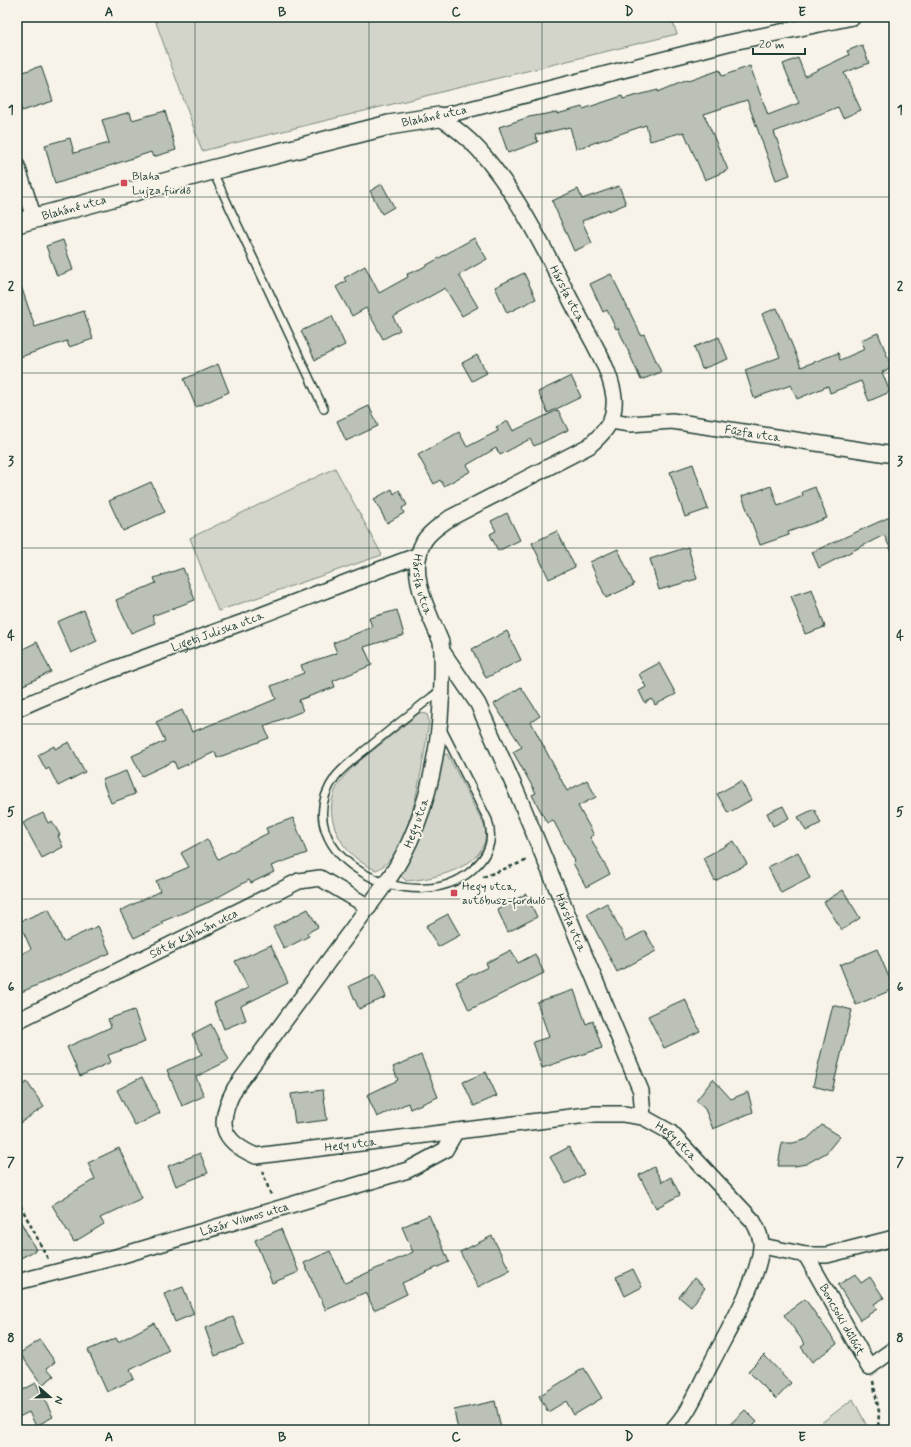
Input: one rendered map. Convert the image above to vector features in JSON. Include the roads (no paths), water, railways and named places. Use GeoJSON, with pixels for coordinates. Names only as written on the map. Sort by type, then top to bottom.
{"type":"FeatureCollection","features":[{"type":"Feature","properties":{"kind":"street","name":"Blaháné utca"},"geometry":{"type":"LineString","coordinates":[[26,220],[212,170],[389,125],[439,117],[728,43],[853,17]]}},
{"type":"Feature","properties":{"kind":"street","name":"Hársfa utca"},"geometry":{"type":"LineString","coordinates":[[439,117],[478,149],[517,204],[546,252],[602,362],[614,398],[611,421],[601,435],[589,446],[450,518],[434,530],[424,540],[419,555],[417,572],[420,588],[441,642],[442,651],[478,704],[641,1091],[643,1117]]}},
{"type":"Feature","properties":{"kind":"street"},"geometry":{"type":"LineString","coordinates":[[17,166],[26,220]]}},
{"type":"Feature","properties":{"kind":"street","name":"Fűzfa utca"},"geometry":{"type":"LineString","coordinates":[[611,421],[630,424],[672,421],[894,455]]}},
{"type":"Feature","properties":{"kind":"street","name":"Ligeti Juliska utca"},"geometry":{"type":"LineString","coordinates":[[17,709],[70,685],[419,555]]}},
{"type":"Feature","properties":{"kind":"street","name":"Hegy utca"},"geometry":{"type":"LineString","coordinates":[[442,651],[443,687],[440,726],[428,790],[418,823],[406,851],[369,907],[235,1088],[228,1102],[224,1117],[224,1128],[230,1140],[242,1150],[256,1156],[595,1114],[623,1114],[643,1117],[661,1126],[681,1141],[753,1221],[762,1246]]}},
{"type":"Feature","properties":{"kind":"street","name":"Sőtér Kálmán utca"},"geometry":{"type":"LineString","coordinates":[[17,1021],[299,881],[320,878],[369,907]]}},
{"type":"Feature","properties":{"kind":"street","name":"Lázár Vilmos utca"},"geometry":{"type":"LineString","coordinates":[[17,1282],[116,1257],[408,1170],[445,1150],[456,1131]]}},
{"type":"Feature","properties":{"kind":"street"},"geometry":{"type":"LineString","coordinates":[[672,1430],[679,1423],[691,1402],[741,1306],[753,1278],[762,1246],[806,1255],[827,1255],[894,1238]]}},
{"type":"Feature","properties":{"kind":"street","name":"Boncsoki dűlőút"},"geometry":{"type":"LineString","coordinates":[[806,1255],[869,1367],[894,1348]]}},
{"type":"Feature","properties":{"kind":"lane"},"geometry":{"type":"LineString","coordinates":[[212,170],[324,410]]}},
{"type":"Feature","properties":{"kind":"lane"},"geometry":{"type":"LineString","coordinates":[[440,726],[488,820],[492,834],[488,848],[482,860],[473,870],[452,884],[428,889],[408,889],[386,883],[362,873],[345,861],[335,849],[324,823],[324,809],[327,795],[336,777],[350,762],[443,687]]}},
{"type":"Feature","properties":{"kind":"place","name":"Blaha Lujza fürdő"},"geometry":{"type":"Point","coordinates":[124,183]}},
{"type":"Feature","properties":{"kind":"place","name":"Hegy utca, autóbusz-forduló"},"geometry":{"type":"Point","coordinates":[454,893]}}]}
